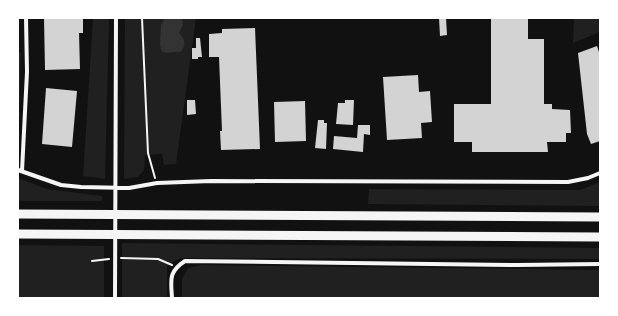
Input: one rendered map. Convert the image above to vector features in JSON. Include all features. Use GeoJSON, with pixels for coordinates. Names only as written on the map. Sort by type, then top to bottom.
{"type":"FeatureCollection","features":[{"type":"Feature","properties":{"kind":"highway"},"geometry":{"type":"LineString","coordinates":[[18,214],[600,217]]}},
{"type":"Feature","properties":{"kind":"highway"},"geometry":{"type":"LineString","coordinates":[[18,234],[600,237]]}},
{"type":"Feature","properties":{"kind":"street"},"geometry":{"type":"LineString","coordinates":[[26,18],[27,72],[20,170],[61,184],[81,187],[129,188],[157,183],[211,181],[568,182],[588,178],[600,173]]}},
{"type":"Feature","properties":{"kind":"street"},"geometry":{"type":"LineString","coordinates":[[115,298],[116,162],[114,115],[116,18]]}},
{"type":"Feature","properties":{"kind":"street"},"geometry":{"type":"LineString","coordinates":[[172,298],[171,277],[176,266],[185,261],[517,265],[600,264]]}},
{"type":"Feature","properties":{"kind":"path"},"geometry":{"type":"LineString","coordinates":[[142,18],[148,153],[157,183]]}},
{"type":"Feature","properties":{"kind":"path"},"geometry":{"type":"LineString","coordinates":[[118,258],[158,259],[176,266]]}},
{"type":"Feature","properties":{"kind":"path"},"geometry":{"type":"LineString","coordinates":[[92,261],[112,259]]}},
{"type":"Feature","properties":{"kind":"shaded area"},"geometry":{"type":"Polygon","coordinates":[[[93,18],[109,18],[105,179],[83,176],[93,18]]]}},
{"type":"Feature","properties":{"kind":"shaded area"},"geometry":{"type":"Polygon","coordinates":[[[125,18],[196,18],[176,164],[164,165],[162,154],[145,155],[144,170],[138,177],[124,179],[125,18]]]}},
{"type":"Feature","properties":{"kind":"shaded area"},"geometry":{"type":"Polygon","coordinates":[[[165,18],[182,19],[183,25],[179,33],[184,40],[184,47],[180,52],[162,52],[160,45],[161,25],[165,18]]]}},
{"type":"Feature","properties":{"kind":"shaded area"},"geometry":{"type":"Polygon","coordinates":[[[574,18],[600,18],[600,32],[573,43],[574,18]]]}},
{"type":"Feature","properties":{"kind":"shaded area"},"geometry":{"type":"Polygon","coordinates":[[[18,52],[21,53],[18,153],[18,52]]]}},
{"type":"Feature","properties":{"kind":"shaded area"},"geometry":{"type":"Polygon","coordinates":[[[18,178],[47,189],[102,196],[102,201],[18,201],[18,178]]]}},
{"type":"Feature","properties":{"kind":"shaded area"},"geometry":{"type":"Polygon","coordinates":[[[600,182],[600,206],[368,204],[369,189],[580,190],[600,182]]]}},
{"type":"Feature","properties":{"kind":"shaded area"},"geometry":{"type":"Polygon","coordinates":[[[122,243],[600,248],[600,259],[180,258],[167,267],[167,298],[122,298],[122,243]]]}},
{"type":"Feature","properties":{"kind":"shaded area"},"geometry":{"type":"Polygon","coordinates":[[[18,245],[104,246],[104,298],[18,298],[18,245]]]}},
{"type":"Feature","properties":{"kind":"shaded area"},"geometry":{"type":"Polygon","coordinates":[[[201,265],[600,270],[600,298],[182,298],[182,279],[188,268],[201,265]]]}},
{"type":"Feature","properties":{"kind":"building"},"geometry":{"type":"Polygon","coordinates":[[[44,18],[83,18],[83,33],[79,33],[80,69],[45,70],[44,18]]]}},
{"type":"Feature","properties":{"kind":"building"},"geometry":{"type":"Polygon","coordinates":[[[439,18],[446,18],[447,35],[440,36],[439,18]]]}},
{"type":"Feature","properties":{"kind":"building"},"geometry":{"type":"Polygon","coordinates":[[[491,18],[528,18],[528,39],[544,39],[544,104],[552,104],[552,109],[570,110],[571,133],[566,133],[566,142],[547,142],[548,152],[472,152],[472,142],[454,142],[454,104],[491,104],[491,18]]]}},
{"type":"Feature","properties":{"kind":"building"},"geometry":{"type":"Polygon","coordinates":[[[255,28],[260,149],[221,150],[220,131],[222,131],[219,57],[209,57],[209,34],[222,33],[222,29],[255,28]]]}},
{"type":"Feature","properties":{"kind":"building"},"geometry":{"type":"Polygon","coordinates":[[[196,38],[200,38],[202,57],[192,59],[192,48],[196,48],[196,38]]]}},
{"type":"Feature","properties":{"kind":"building"},"geometry":{"type":"Polygon","coordinates":[[[597,46],[600,55],[600,141],[591,144],[587,134],[578,53],[597,46]]]}},
{"type":"Feature","properties":{"kind":"building"},"geometry":{"type":"Polygon","coordinates":[[[418,75],[419,92],[430,91],[432,122],[421,123],[422,138],[387,140],[383,77],[418,75]]]}},
{"type":"Feature","properties":{"kind":"building"},"geometry":{"type":"Polygon","coordinates":[[[46,88],[77,91],[72,147],[42,144],[46,88]]]}},
{"type":"Feature","properties":{"kind":"building"},"geometry":{"type":"Polygon","coordinates":[[[187,100],[195,100],[196,114],[187,115],[187,100]]]}},
{"type":"Feature","properties":{"kind":"building"},"geometry":{"type":"Polygon","coordinates":[[[345,100],[354,100],[353,125],[336,124],[338,103],[345,103],[345,100]]]}},
{"type":"Feature","properties":{"kind":"building"},"geometry":{"type":"Polygon","coordinates":[[[305,101],[306,141],[275,142],[274,102],[305,101]]]}},
{"type":"Feature","properties":{"kind":"building"},"geometry":{"type":"Polygon","coordinates":[[[318,120],[324,120],[324,123],[327,123],[326,149],[315,148],[318,120]]]}},
{"type":"Feature","properties":{"kind":"building"},"geometry":{"type":"Polygon","coordinates":[[[358,125],[370,125],[370,135],[364,134],[363,152],[333,149],[334,136],[357,138],[358,125]]]}}]}
